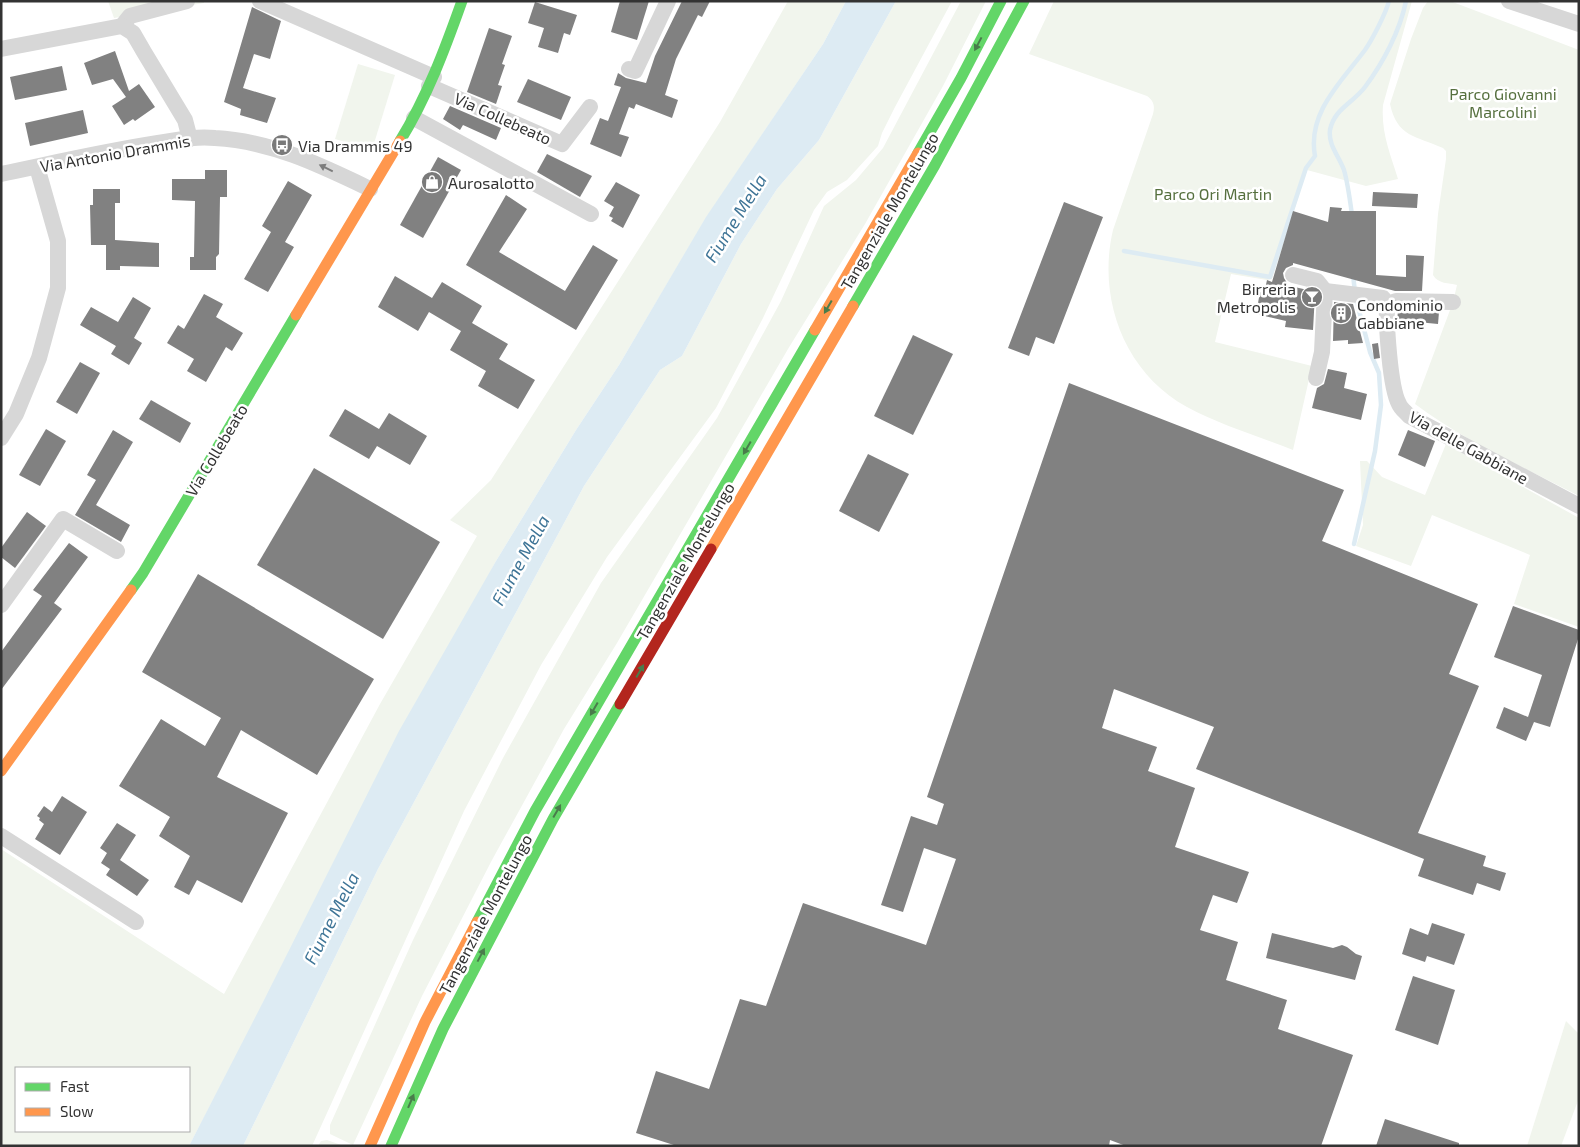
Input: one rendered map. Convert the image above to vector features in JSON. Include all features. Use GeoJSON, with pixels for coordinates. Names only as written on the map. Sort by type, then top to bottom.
{"type":"FeatureCollection","features":[{"type":"Feature","properties":{"kind":"main road","name":"Via Collebeato"},"geometry":{"type":"LineString","coordinates":[[1,771],[142,573],[414,118],[432,82],[462,1]]}},
{"type":"Feature","properties":{"kind":"main road","name":"Tangenziale Montelungo"},"geometry":{"type":"LineString","coordinates":[[370,1146],[425,1022],[534,811],[917,155],[1001,1]]}},
{"type":"Feature","properties":{"kind":"main road","name":"Tangenziale Montelungo"},"geometry":{"type":"LineString","coordinates":[[391,1146],[447,1021],[553,819],[935,165],[1024,1]]}},
{"type":"Feature","properties":{"kind":"street"},"geometry":{"type":"LineString","coordinates":[[1,49],[122,26],[130,16],[187,1]]}},
{"type":"Feature","properties":{"kind":"street"},"geometry":{"type":"LineString","coordinates":[[260,1],[357,44],[432,82]]}},
{"type":"Feature","properties":{"kind":"street"},"geometry":{"type":"LineString","coordinates":[[629,69],[635,71],[668,1]]}},
{"type":"Feature","properties":{"kind":"street"},"geometry":{"type":"LineString","coordinates":[[1509,1],[1579,24]]}},
{"type":"Feature","properties":{"kind":"street"},"geometry":{"type":"LineString","coordinates":[[122,26],[133,34],[141,46],[185,120],[190,138]]}},
{"type":"Feature","properties":{"kind":"street","name":"Via Collebeato"},"geometry":{"type":"LineString","coordinates":[[432,82],[562,144],[590,108]]}},
{"type":"Feature","properties":{"kind":"street"},"geometry":{"type":"LineString","coordinates":[[414,118],[591,214]]}},
{"type":"Feature","properties":{"kind":"street","name":"Via Antonio Drammis"},"geometry":{"type":"LineString","coordinates":[[1,174],[133,147],[190,138],[215,138],[250,143],[288,152],[370,189]]}},
{"type":"Feature","properties":{"kind":"street"},"geometry":{"type":"LineString","coordinates":[[1,438],[16,414],[39,358],[58,288],[58,241],[37,167]]}},
{"type":"Feature","properties":{"kind":"street"},"geometry":{"type":"LineString","coordinates":[[1293,275],[1317,281],[1325,291],[1322,352],[1316,378]]}},
{"type":"Feature","properties":{"kind":"street"},"geometry":{"type":"LineString","coordinates":[[1325,291],[1382,298],[1387,304],[1396,301],[1453,302]]}},
{"type":"Feature","properties":{"kind":"street","name":"Via delle Gabbiane"},"geometry":{"type":"LineString","coordinates":[[1387,304],[1386,318],[1394,391],[1399,406],[1409,416],[1579,506]]}},
{"type":"Feature","properties":{"kind":"street"},"geometry":{"type":"LineString","coordinates":[[1,605],[63,519],[117,551]]}},
{"type":"Feature","properties":{"kind":"street"},"geometry":{"type":"LineString","coordinates":[[1,836],[136,922]]}},
{"type":"Feature","properties":{"kind":"green space"},"geometry":{"type":"Polygon","coordinates":[[[108,1],[204,1],[204,3],[114,18],[108,1]]]}},
{"type":"Feature","properties":{"kind":"green space"},"geometry":{"type":"Polygon","coordinates":[[[788,1],[846,1],[823,44],[706,218],[619,365],[576,430],[496,561],[189,1146],[1,1146],[1,849],[224,994],[380,704],[477,536],[450,520],[491,480],[720,122],[788,1]]]}},
{"type":"Feature","properties":{"kind":"green space"},"geometry":{"type":"Polygon","coordinates":[[[896,1],[952,1],[895,107],[882,133],[878,146],[847,180],[827,192],[814,210],[763,318],[716,408],[607,557],[541,665],[464,811],[312,1146],[243,1146],[378,869],[584,486],[660,370],[682,356],[741,244],[777,189],[819,140],[896,1]]]}},
{"type":"Feature","properties":{"kind":"green space"},"geometry":{"type":"Polygon","coordinates":[[[961,1],[986,1],[943,86],[865,224],[788,349],[617,643],[564,729],[492,860],[422,996],[353,1145],[330,1134],[330,1125],[413,940],[503,758],[601,583],[717,418],[781,301],[824,206],[856,180],[883,148],[961,1]]]}},
{"type":"Feature","properties":{"kind":"green space","name":"Parco Ori Martin"},"geometry":{"type":"Polygon","coordinates":[[[1054,1],[1412,1],[1383,105],[1383,125],[1398,179],[1366,186],[1307,170],[1272,279],[1267,280],[1231,274],[1215,342],[1312,366],[1293,450],[1226,425],[1187,407],[1165,392],[1147,374],[1132,354],[1120,331],[1113,307],[1109,281],[1109,256],[1113,230],[1153,114],[1153,104],[1147,96],[1029,54],[1054,1]]]}},
{"type":"Feature","properties":{"kind":"green space","name":"Parco Giovanni Marcolini"},"geometry":{"type":"Polygon","coordinates":[[[1428,1],[1450,1],[1579,50],[1579,496],[1474,442],[1415,404],[1453,302],[1457,285],[1441,282],[1433,275],[1446,151],[1443,148],[1416,138],[1403,129],[1397,123],[1390,104],[1411,39],[1423,8],[1428,1]]]}},
{"type":"Feature","properties":{"kind":"green space"},"geometry":{"type":"Polygon","coordinates":[[[358,64],[395,75],[372,150],[335,139],[358,64]]]}},
{"type":"Feature","properties":{"kind":"green space"},"geometry":{"type":"Polygon","coordinates":[[[1446,444],[1579,518],[1579,627],[1514,604],[1530,555],[1432,515],[1411,566],[1356,546],[1363,525],[1360,461],[1367,461],[1382,477],[1425,495],[1446,444]]]}},
{"type":"Feature","properties":{"kind":"green space"},"geometry":{"type":"Polygon","coordinates":[[[1566,1021],[1579,1034],[1579,1098],[1561,1146],[1527,1146],[1566,1021]]]}},
{"type":"Feature","properties":{"kind":"green space"},"geometry":{"type":"Polygon","coordinates":[[[327,1140],[344,1146],[318,1146],[321,1141],[327,1140]]]}},
{"type":"Feature","properties":{"kind":"water","name":"Fiume Mella"},"geometry":{"type":"Polygon","coordinates":[[[846,1],[896,1],[819,140],[777,189],[741,244],[682,356],[660,370],[584,486],[378,869],[243,1146],[189,1146],[399,731],[496,561],[576,430],[619,365],[706,217],[823,44],[846,1]]]}},
{"type":"Feature","properties":{"kind":"building"},"geometry":{"type":"Polygon","coordinates":[[[620,1],[649,1],[637,40],[611,32],[620,1]]]}},
{"type":"Feature","properties":{"kind":"building"},"geometry":{"type":"Polygon","coordinates":[[[682,1],[710,1],[702,17],[698,15],[676,59],[665,95],[678,100],[672,118],[636,104],[634,109],[629,107],[619,134],[629,137],[621,157],[590,144],[600,118],[608,121],[621,87],[614,85],[618,73],[626,78],[646,83],[655,56],[682,1]]]}},
{"type":"Feature","properties":{"kind":"building"},"geometry":{"type":"Polygon","coordinates":[[[535,2],[577,15],[570,35],[564,33],[558,53],[538,47],[544,28],[528,23],[535,2]]]}},
{"type":"Feature","properties":{"kind":"building"},"geometry":{"type":"Polygon","coordinates":[[[252,7],[281,21],[270,59],[254,54],[243,88],[276,98],[267,123],[240,115],[241,109],[224,102],[252,7]]]}},
{"type":"Feature","properties":{"kind":"building"},"geometry":{"type":"Polygon","coordinates":[[[489,28],[512,36],[502,64],[505,65],[498,85],[502,86],[496,104],[467,92],[489,28]]]}},
{"type":"Feature","properties":{"kind":"building"},"geometry":{"type":"Polygon","coordinates":[[[115,51],[129,91],[139,84],[155,107],[135,121],[133,119],[124,125],[112,106],[126,97],[113,79],[92,85],[84,63],[115,51]]]}},
{"type":"Feature","properties":{"kind":"building"},"geometry":{"type":"Polygon","coordinates":[[[62,66],[67,90],[15,100],[10,77],[62,66]]]}},
{"type":"Feature","properties":{"kind":"building"},"geometry":{"type":"Polygon","coordinates":[[[528,79],[571,97],[561,120],[517,102],[528,79]]]}},
{"type":"Feature","properties":{"kind":"building"},"geometry":{"type":"Polygon","coordinates":[[[450,106],[501,128],[496,140],[463,125],[460,130],[443,119],[450,106]]]}},
{"type":"Feature","properties":{"kind":"building"},"geometry":{"type":"Polygon","coordinates":[[[83,110],[88,133],[30,146],[25,123],[83,110]]]}},
{"type":"Feature","properties":{"kind":"building"},"geometry":{"type":"Polygon","coordinates":[[[547,154],[592,176],[580,197],[537,172],[547,154]]]}},
{"type":"Feature","properties":{"kind":"building"},"geometry":{"type":"Polygon","coordinates":[[[438,157],[461,170],[423,238],[400,225],[438,157]]]}},
{"type":"Feature","properties":{"kind":"building"},"geometry":{"type":"Polygon","coordinates":[[[205,170],[227,170],[227,197],[220,197],[219,254],[216,257],[216,270],[190,270],[190,257],[194,257],[195,201],[172,200],[172,179],[205,179],[205,170]]]}},
{"type":"Feature","properties":{"kind":"building"},"geometry":{"type":"Polygon","coordinates":[[[288,181],[312,195],[285,242],[294,247],[268,292],[244,279],[271,232],[262,226],[288,181]]]}},
{"type":"Feature","properties":{"kind":"building"},"geometry":{"type":"Polygon","coordinates":[[[616,182],[640,195],[623,228],[611,221],[613,218],[609,216],[614,207],[604,201],[616,182]]]}},
{"type":"Feature","properties":{"kind":"building"},"geometry":{"type":"Polygon","coordinates":[[[93,189],[120,189],[120,203],[115,203],[115,240],[159,243],[159,267],[120,266],[120,270],[106,270],[106,245],[91,245],[90,205],[93,205],[93,189]]]}},
{"type":"Feature","properties":{"kind":"building"},"geometry":{"type":"Polygon","coordinates":[[[1373,192],[1418,194],[1417,208],[1372,206],[1373,192]]]}},
{"type":"Feature","properties":{"kind":"building"},"geometry":{"type":"Polygon","coordinates":[[[506,195],[527,209],[499,252],[565,291],[593,245],[618,260],[576,330],[466,265],[506,195]]]}},
{"type":"Feature","properties":{"kind":"building"},"geometry":{"type":"Polygon","coordinates":[[[1064,202],[1103,217],[1054,344],[1036,337],[1029,356],[1008,348],[1064,202]]]}},
{"type":"Feature","properties":{"kind":"building"},"geometry":{"type":"Polygon","coordinates":[[[1330,207],[1342,208],[1341,211],[1376,211],[1376,275],[1406,277],[1406,255],[1424,256],[1422,291],[1395,291],[1293,263],[1283,273],[1286,285],[1312,291],[1315,294],[1313,330],[1285,327],[1286,321],[1256,314],[1260,292],[1264,294],[1267,280],[1272,282],[1293,211],[1328,222],[1330,207]]]}},
{"type":"Feature","properties":{"kind":"building"},"geometry":{"type":"Polygon","coordinates":[[[395,276],[432,298],[442,282],[482,306],[472,323],[508,344],[499,359],[535,380],[518,409],[478,386],[486,371],[450,350],[461,331],[429,312],[418,331],[378,307],[395,276]]]}},
{"type":"Feature","properties":{"kind":"building"},"geometry":{"type":"Polygon","coordinates":[[[204,294],[223,304],[216,317],[243,333],[232,351],[226,347],[206,382],[187,371],[194,359],[167,343],[178,325],[184,329],[204,294]]]}},
{"type":"Feature","properties":{"kind":"building"},"geometry":{"type":"Polygon","coordinates":[[[133,297],[151,308],[134,338],[142,343],[129,365],[111,354],[116,346],[80,325],[91,307],[118,322],[133,297]]]}},
{"type":"Feature","properties":{"kind":"building"},"geometry":{"type":"Polygon","coordinates":[[[1334,302],[1353,304],[1363,343],[1348,344],[1348,340],[1333,341],[1334,302]]]}},
{"type":"Feature","properties":{"kind":"building"},"geometry":{"type":"Polygon","coordinates":[[[1398,311],[1439,312],[1438,324],[1397,320],[1398,311]]]}},
{"type":"Feature","properties":{"kind":"building"},"geometry":{"type":"Polygon","coordinates":[[[913,335],[953,354],[913,435],[874,416],[913,335]]]}},
{"type":"Feature","properties":{"kind":"building"},"geometry":{"type":"Polygon","coordinates":[[[1378,343],[1380,358],[1374,359],[1372,344],[1378,343]]]}},
{"type":"Feature","properties":{"kind":"building"},"geometry":{"type":"Polygon","coordinates":[[[80,362],[100,373],[77,414],[56,402],[80,362]]]}},
{"type":"Feature","properties":{"kind":"building"},"geometry":{"type":"Polygon","coordinates":[[[1328,369],[1347,373],[1344,388],[1367,394],[1361,420],[1312,408],[1317,388],[1324,384],[1328,369]]]}},
{"type":"Feature","properties":{"kind":"building"},"geometry":{"type":"Polygon","coordinates":[[[1069,383],[1344,490],[1322,541],[1478,604],[1449,674],[1479,686],[1418,833],[1486,856],[1483,866],[1506,873],[1500,891],[1477,883],[1473,895],[1418,876],[1424,859],[1196,769],[1214,727],[1114,689],[1102,728],[1157,747],[1148,771],[1195,788],[1175,847],[1249,872],[1237,903],[1213,895],[1200,930],[1238,942],[1226,980],[1287,1000],[1278,1029],[1353,1055],[1321,1146],[1126,1146],[1110,1140],[1109,1146],[677,1146],[636,1133],[656,1071],[709,1089],[740,999],[766,1006],[803,903],[926,945],[956,859],[924,848],[903,912],[881,905],[911,816],[937,825],[944,804],[927,797],[1069,383]]]}},
{"type":"Feature","properties":{"kind":"building"},"geometry":{"type":"Polygon","coordinates":[[[151,400],[191,423],[180,443],[139,419],[151,400]]]}},
{"type":"Feature","properties":{"kind":"building"},"geometry":{"type":"Polygon","coordinates":[[[345,409],[379,429],[389,413],[427,436],[410,465],[377,446],[369,459],[329,436],[345,409]]]}},
{"type":"Feature","properties":{"kind":"building"},"geometry":{"type":"Polygon","coordinates":[[[46,429],[66,441],[40,486],[19,475],[46,429]]]}},
{"type":"Feature","properties":{"kind":"building"},"geometry":{"type":"Polygon","coordinates":[[[113,430],[133,442],[96,505],[130,525],[121,542],[75,515],[96,480],[87,475],[113,430]]]}},
{"type":"Feature","properties":{"kind":"building"},"geometry":{"type":"Polygon","coordinates":[[[1408,430],[1435,441],[1425,467],[1398,455],[1408,430]]]}},
{"type":"Feature","properties":{"kind":"building"},"geometry":{"type":"Polygon","coordinates":[[[868,454],[909,474],[879,532],[839,511],[868,454]]]}},
{"type":"Feature","properties":{"kind":"building"},"geometry":{"type":"Polygon","coordinates":[[[314,468],[440,542],[383,639],[257,565],[314,468]]]}},
{"type":"Feature","properties":{"kind":"building"},"geometry":{"type":"Polygon","coordinates":[[[27,512],[46,526],[15,568],[1,557],[1,548],[27,512]]]}},
{"type":"Feature","properties":{"kind":"building"},"geometry":{"type":"Polygon","coordinates":[[[69,543],[88,557],[54,603],[62,609],[1,690],[1,652],[42,596],[33,590],[69,543]]]}},
{"type":"Feature","properties":{"kind":"building"},"geometry":{"type":"Polygon","coordinates":[[[198,574],[374,679],[317,775],[241,730],[217,777],[288,813],[242,903],[197,880],[189,895],[174,887],[190,856],[159,836],[170,817],[119,786],[161,719],[205,746],[221,718],[142,672],[198,574]]]}},
{"type":"Feature","properties":{"kind":"building"},"geometry":{"type":"Polygon","coordinates":[[[1513,606],[1579,630],[1579,636],[1550,727],[1534,722],[1526,741],[1496,728],[1504,707],[1528,717],[1542,675],[1494,657],[1513,606]]]}},
{"type":"Feature","properties":{"kind":"building"},"geometry":{"type":"Polygon","coordinates":[[[62,796],[87,812],[60,855],[35,839],[44,824],[37,816],[44,806],[52,812],[62,796]]]}},
{"type":"Feature","properties":{"kind":"building"},"geometry":{"type":"Polygon","coordinates":[[[117,823],[136,835],[120,860],[149,880],[137,896],[106,875],[110,869],[101,863],[107,853],[100,848],[117,823]]]}},
{"type":"Feature","properties":{"kind":"building"},"geometry":{"type":"Polygon","coordinates":[[[1432,923],[1465,934],[1454,965],[1427,956],[1425,962],[1402,954],[1410,928],[1428,935],[1432,923]]]}},
{"type":"Feature","properties":{"kind":"building"},"geometry":{"type":"Polygon","coordinates":[[[1272,933],[1333,948],[1342,945],[1347,947],[1362,956],[1355,980],[1266,958],[1272,933]]]}},
{"type":"Feature","properties":{"kind":"building"},"geometry":{"type":"Polygon","coordinates":[[[1413,976],[1455,990],[1438,1045],[1395,1030],[1413,976]]]}},
{"type":"Feature","properties":{"kind":"building"},"geometry":{"type":"Polygon","coordinates":[[[1385,1119],[1459,1143],[1459,1146],[1376,1146],[1385,1119]]]}},
{"type":"Feature","properties":{"kind":"waterway"},"geometry":{"type":"LineString","coordinates":[[1124,251],[1270,277],[1306,168],[1315,156],[1314,140],[1321,112],[1337,86],[1368,46],[1389,1]]}},
{"type":"Feature","properties":{"kind":"waterway"},"geometry":{"type":"LineString","coordinates":[[1352,215],[1345,175],[1332,146],[1330,130],[1335,117],[1360,93],[1378,68],[1400,24],[1406,1]]}},
{"type":"Feature","properties":{"kind":"waterway"},"geometry":{"type":"LineString","coordinates":[[1353,275],[1355,292]]}},
{"type":"Feature","properties":{"kind":"waterway"},"geometry":{"type":"LineString","coordinates":[[1354,544],[1375,451],[1381,405],[1379,373],[1370,352],[1356,299]]}},
{"type":"Feature","properties":{"kind":"traffic: fast"},"geometry":{"type":"LineString","coordinates":[[400,141],[427,90],[462,1]]}},
{"type":"Feature","properties":{"kind":"traffic: fast"},"geometry":{"type":"LineString","coordinates":[[918,153],[961,78],[1001,1]]}},
{"type":"Feature","properties":{"kind":"traffic: fast"},"geometry":{"type":"LineString","coordinates":[[853,306],[935,165],[1024,1]]}},
{"type":"Feature","properties":{"kind":"traffic: fast"},"geometry":{"type":"LineString","coordinates":[[131,590],[143,573],[296,315]]}},
{"type":"Feature","properties":{"kind":"traffic: fast"},"geometry":{"type":"LineString","coordinates":[[477,922],[535,811],[815,330]]}},
{"type":"Feature","properties":{"kind":"traffic: fast"},"geometry":{"type":"LineString","coordinates":[[391,1146],[443,1029],[553,819],[620,704]]}},
{"type":"Feature","properties":{"kind":"traffic: slow"},"geometry":{"type":"LineString","coordinates":[[296,315],[400,141]]}},
{"type":"Feature","properties":{"kind":"traffic: slow"},"geometry":{"type":"LineString","coordinates":[[815,330],[918,153]]}},
{"type":"Feature","properties":{"kind":"traffic: slow"},"geometry":{"type":"LineString","coordinates":[[711,549],[853,306]]}},
{"type":"Feature","properties":{"kind":"traffic: slow"},"geometry":{"type":"LineString","coordinates":[[1,771],[131,590]]}},
{"type":"Feature","properties":{"kind":"traffic: slow"},"geometry":{"type":"LineString","coordinates":[[370,1146],[425,1022],[477,922]]}},
{"type":"Feature","properties":{"kind":"traffic: jam"},"geometry":{"type":"LineString","coordinates":[[620,704],[711,549]]}},
{"type":"Feature","properties":{"kind":"place","name":"Via Drammis 49"},"geometry":{"type":"Point","coordinates":[282,145]}},
{"type":"Feature","properties":{"kind":"place","name":"Aurosalotto"},"geometry":{"type":"Point","coordinates":[432,182]}},
{"type":"Feature","properties":{"kind":"place","name":"Birreria Metropolis"},"geometry":{"type":"Point","coordinates":[1312,297]}},
{"type":"Feature","properties":{"kind":"place","name":"Condominio Gabbiane"},"geometry":{"type":"Point","coordinates":[1341,313]}}]}
